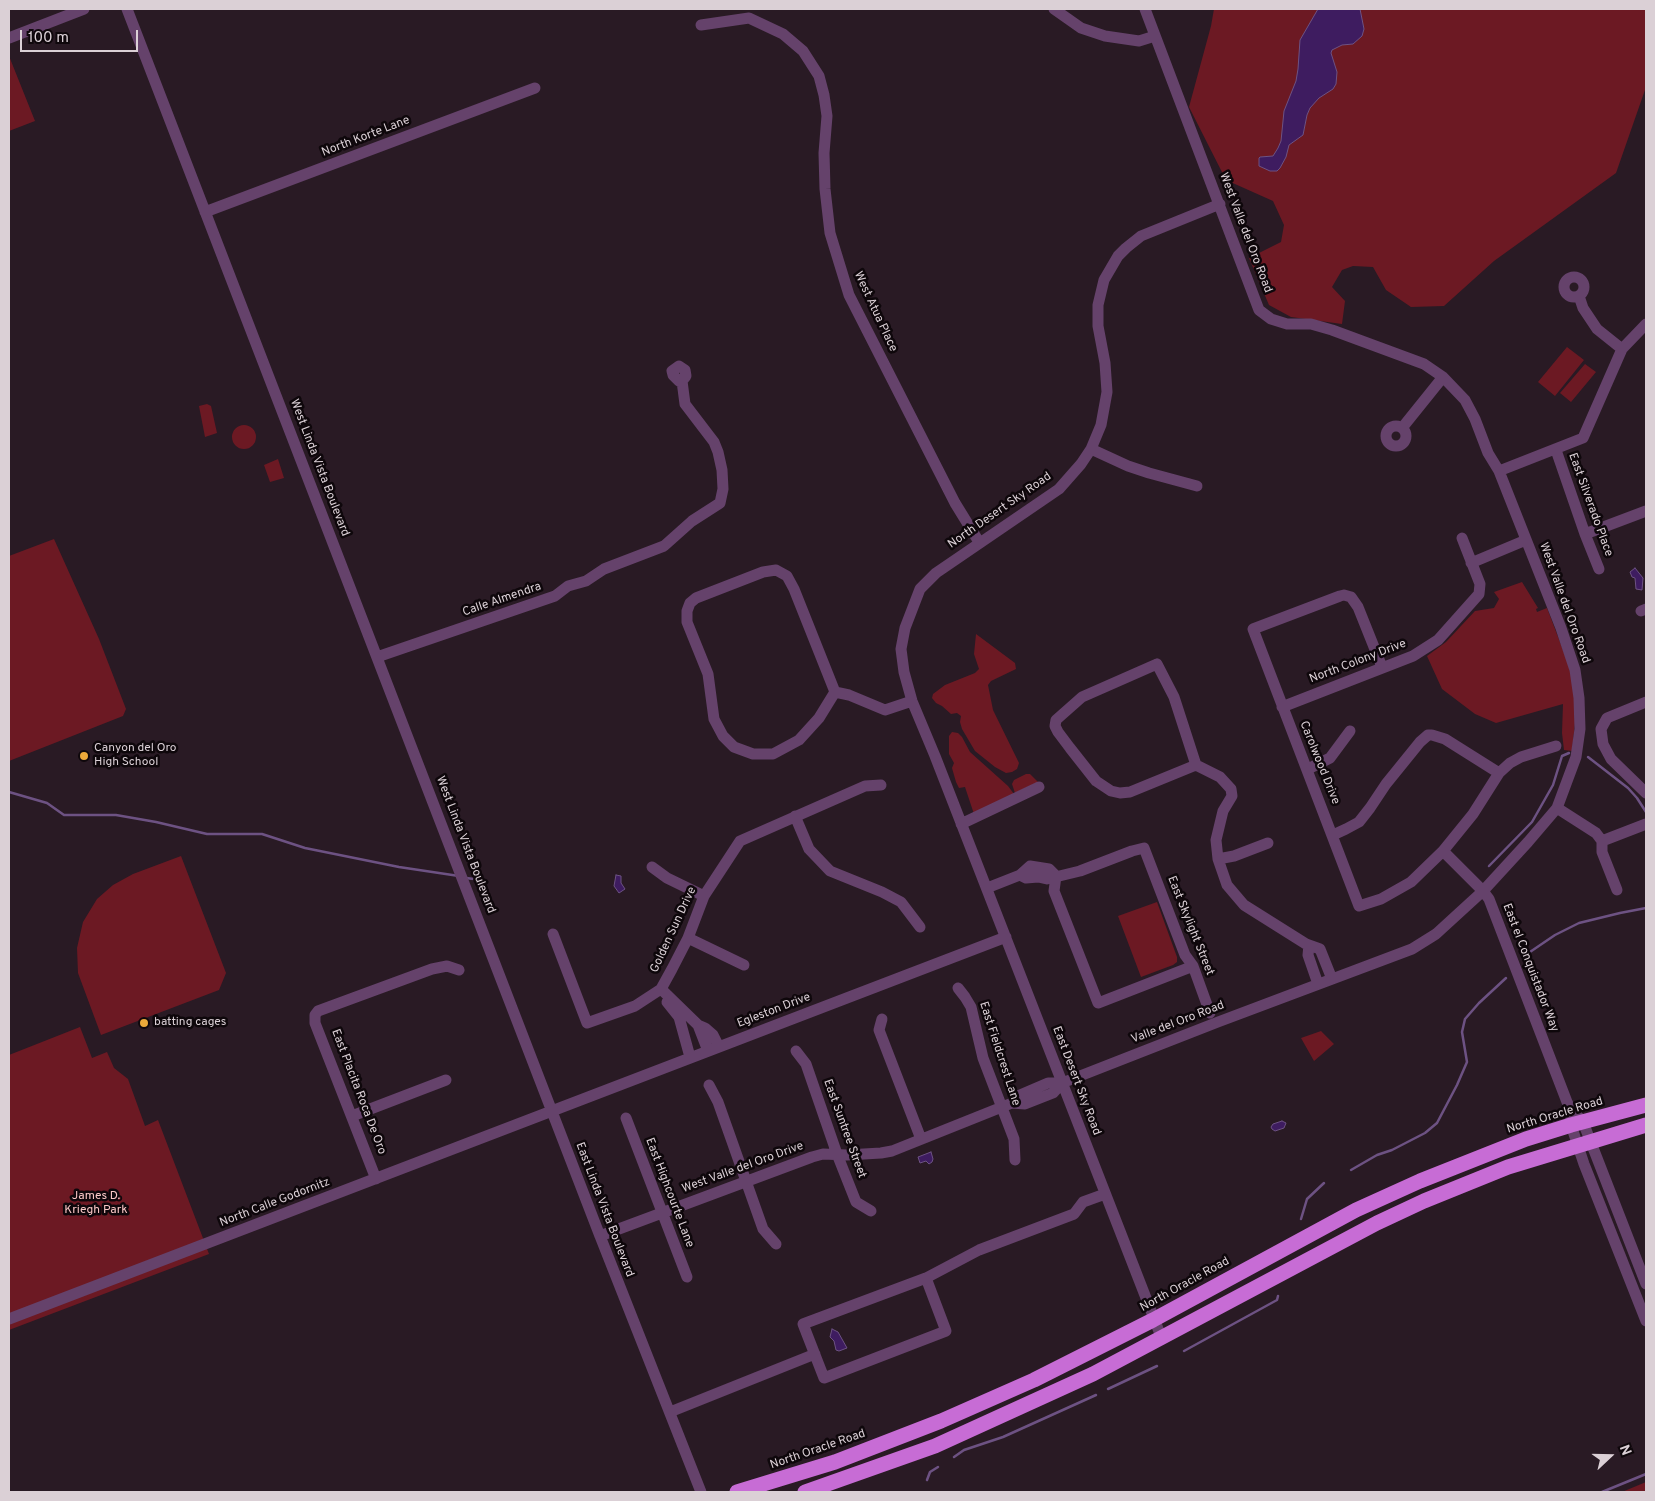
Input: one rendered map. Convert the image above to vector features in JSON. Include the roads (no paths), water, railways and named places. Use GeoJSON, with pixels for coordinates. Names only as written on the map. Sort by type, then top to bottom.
{"type":"FeatureCollection","features":[{"type":"Feature","properties":{"kind":"highway","name":"North Oracle Road"},"geometry":{"type":"LineString","coordinates":[[737,1492],[835,1462],[941,1421],[1004,1394],[1153,1320],[1356,1210],[1420,1181],[1526,1139],[1646,1105]]}},
{"type":"Feature","properties":{"kind":"highway"},"geometry":{"type":"LineString","coordinates":[[805,1492],[935,1446],[1093,1374],[1400,1212],[1508,1167],[1646,1125]]}},
{"type":"Feature","properties":{"kind":"highway"},"geometry":{"type":"LineString","coordinates":[[935,1446],[935,1437],[939,1432],[999,1406],[1004,1394]]}},
{"type":"Feature","properties":{"kind":"street"},"geometry":{"type":"LineString","coordinates":[[9,38],[84,9]]}},
{"type":"Feature","properties":{"kind":"street","name":"West Linda Vista Boulevard"},"geometry":{"type":"LineString","coordinates":[[127,9],[485,936]]}},
{"type":"Feature","properties":{"kind":"street"},"geometry":{"type":"LineString","coordinates":[[1054,9],[1081,28],[1105,36],[1139,41],[1155,36]]}},
{"type":"Feature","properties":{"kind":"street","name":"West Valle del Oro Road"},"geometry":{"type":"LineString","coordinates":[[1145,9],[1260,310],[1271,320],[1287,324],[1311,324],[1332,330],[1424,364],[1443,376],[1466,400],[1488,453],[1499,471],[1575,670],[1579,698],[1580,729],[1576,757],[1557,808],[1483,891],[1436,934],[1412,949],[1304,990]]}},
{"type":"Feature","properties":{"kind":"street","name":"West Atua Place"},"geometry":{"type":"LineString","coordinates":[[701,25],[750,14],[783,34],[803,51],[819,76],[827,116],[824,153],[825,189],[830,233],[849,295],[955,503],[979,542]]}},
{"type":"Feature","properties":{"kind":"street","name":"North Korte Lane"},"geometry":{"type":"LineString","coordinates":[[206,212],[535,88]]}},
{"type":"Feature","properties":{"kind":"street","name":"North Desert Sky Road"},"geometry":{"type":"LineString","coordinates":[[963,829],[912,701],[904,672],[901,649],[912,607],[920,589],[936,573],[1059,489],[1070,478],[1091,449],[1101,425],[1106,404],[1106,363],[1097,316],[1100,294],[1111,266],[1126,248],[1141,236],[1220,204]]}},
{"type":"Feature","properties":{"kind":"street"},"geometry":{"type":"LineString","coordinates":[[1579,296],[1583,308],[1597,329],[1622,349]]}},
{"type":"Feature","properties":{"kind":"street"},"geometry":{"type":"LineString","coordinates":[[1499,471],[1583,438],[1622,349],[1646,324]]}},
{"type":"Feature","properties":{"kind":"street"},"geometry":{"type":"LineString","coordinates":[[1402,428],[1443,376]]}},
{"type":"Feature","properties":{"kind":"street","name":"Calle Almendra"},"geometry":{"type":"LineString","coordinates":[[377,657],[555,596],[568,586],[586,581],[604,569],[664,546],[692,521],[720,503],[723,489],[722,470],[718,452],[714,442],[685,404],[682,381]]}},
{"type":"Feature","properties":{"kind":"street"},"geometry":{"type":"LineString","coordinates":[[1091,449],[1128,466],[1197,486]]}},
{"type":"Feature","properties":{"kind":"street","name":"East Silverado Place"},"geometry":{"type":"LineString","coordinates":[[1556,450],[1599,569]]}},
{"type":"Feature","properties":{"kind":"street"},"geometry":{"type":"LineString","coordinates":[[1585,534],[1646,511]]}},
{"type":"Feature","properties":{"kind":"street","name":"North Colony Drive"},"geometry":{"type":"LineString","coordinates":[[1282,706],[1413,656],[1438,640],[1482,592],[1462,538]]}},
{"type":"Feature","properties":{"kind":"street"},"geometry":{"type":"LineString","coordinates":[[1471,563],[1526,540]]}},
{"type":"Feature","properties":{"kind":"street"},"geometry":{"type":"LineString","coordinates":[[776,570],[787,576],[794,588],[835,692],[819,718],[799,740],[773,754],[753,754],[734,746],[723,736],[714,718],[708,674],[688,622],[687,611],[690,603],[696,598],[763,572],[776,570]]}},
{"type":"Feature","properties":{"kind":"street","name":"Carolwood Drive"},"geometry":{"type":"LineString","coordinates":[[1382,667],[1352,595],[1340,596],[1253,629],[1359,906],[1381,900],[1411,882],[1443,851]]}},
{"type":"Feature","properties":{"kind":"street"},"geometry":{"type":"LineString","coordinates":[[1196,765],[1130,792],[1120,793],[1096,781],[1058,732],[1055,726],[1056,720],[1082,697],[1157,664],[1174,697],[1196,765],[1220,777],[1230,789],[1232,796],[1223,811],[1216,840],[1218,859],[1227,885],[1244,905],[1320,949],[1332,979]]}},
{"type":"Feature","properties":{"kind":"street"},"geometry":{"type":"LineString","coordinates":[[835,692],[849,695],[885,710],[912,701]]}},
{"type":"Feature","properties":{"kind":"street"},"geometry":{"type":"LineString","coordinates":[[1646,702],[1607,718],[1601,729],[1603,744],[1611,759],[1646,793]]}},
{"type":"Feature","properties":{"kind":"street"},"geometry":{"type":"LineString","coordinates":[[1308,769],[1330,758],[1350,731]]}},
{"type":"Feature","properties":{"kind":"street"},"geometry":{"type":"LineString","coordinates":[[1333,835],[1359,822],[1386,784],[1420,742],[1432,732],[1499,773]]}},
{"type":"Feature","properties":{"kind":"street"},"geometry":{"type":"LineString","coordinates":[[1443,851],[1473,814],[1499,773],[1510,763],[1521,757],[1556,746]]}},
{"type":"Feature","properties":{"kind":"street","name":"Golden Sun Drive"},"geometry":{"type":"LineString","coordinates":[[553,934],[587,1023],[635,1006],[661,989],[688,938],[704,896],[740,842],[865,786],[881,786]]}},
{"type":"Feature","properties":{"kind":"street"},"geometry":{"type":"LineString","coordinates":[[963,829],[1039,787]]}},
{"type":"Feature","properties":{"kind":"street"},"geometry":{"type":"LineString","coordinates":[[1557,808],[1596,833],[1602,840],[1602,852],[1618,890]]}},
{"type":"Feature","properties":{"kind":"street"},"geometry":{"type":"LineString","coordinates":[[795,816],[809,849],[830,871],[882,892],[901,902],[920,927]]}},
{"type":"Feature","properties":{"kind":"street"},"geometry":{"type":"LineString","coordinates":[[1602,840],[1646,824]]}},
{"type":"Feature","properties":{"kind":"street","name":"East Desert Sky Road"},"geometry":{"type":"LineString","coordinates":[[963,829],[1162,1339]]}},
{"type":"Feature","properties":{"kind":"street"},"geometry":{"type":"LineString","coordinates":[[1218,859],[1234,856],[1268,843]]}},
{"type":"Feature","properties":{"kind":"street","name":"East Skylight Street"},"geometry":{"type":"LineString","coordinates":[[1056,876],[1080,871],[1144,848],[1185,955],[1193,966],[1210,1013]]}},
{"type":"Feature","properties":{"kind":"street","name":"East el Conquistador Way"},"geometry":{"type":"LineString","coordinates":[[1443,851],[1489,899],[1577,1123]]}},
{"type":"Feature","properties":{"kind":"street"},"geometry":{"type":"LineString","coordinates":[[987,888],[1020,875],[1030,866],[1048,869],[1056,876],[1054,891],[1098,1003],[1193,966]]}},
{"type":"Feature","properties":{"kind":"street"},"geometry":{"type":"LineString","coordinates":[[652,867],[668,878],[704,896]]}},
{"type":"Feature","properties":{"kind":"street","name":"East Linda Vista Boulevard"},"geometry":{"type":"LineString","coordinates":[[485,936],[551,1111],[700,1492]]}},
{"type":"Feature","properties":{"kind":"street","name":"Egleston Drive"},"geometry":{"type":"LineString","coordinates":[[551,1111],[1006,937]]}},
{"type":"Feature","properties":{"kind":"street"},"geometry":{"type":"LineString","coordinates":[[688,938],[744,965]]}},
{"type":"Feature","properties":{"kind":"street"},"geometry":{"type":"LineString","coordinates":[[1309,944],[1308,955],[1318,984]]}},
{"type":"Feature","properties":{"kind":"street","name":"East Placita Roca De Oro"},"geometry":{"type":"LineString","coordinates":[[376,1179],[315,1023],[315,1015],[318,1011],[432,969],[447,966],[460,970]]}},
{"type":"Feature","properties":{"kind":"street","name":"East Fieldcrest Lane"},"geometry":{"type":"LineString","coordinates":[[958,988],[971,1007],[983,1058],[1007,1105],[1014,1140],[1015,1160]]}},
{"type":"Feature","properties":{"kind":"street"},"geometry":{"type":"LineString","coordinates":[[661,989],[698,1025],[713,1048]]}},
{"type":"Feature","properties":{"kind":"street"},"geometry":{"type":"LineString","coordinates":[[661,989],[668,1004],[679,1017],[690,1058]]}},
{"type":"Feature","properties":{"kind":"street","name":"Valle del Oro Road"},"geometry":{"type":"LineString","coordinates":[[1062,1083],[1304,990]]}},
{"type":"Feature","properties":{"kind":"street"},"geometry":{"type":"LineString","coordinates":[[882,1019],[879,1030],[921,1139]]}},
{"type":"Feature","properties":{"kind":"street"},"geometry":{"type":"LineString","coordinates":[[685,1037],[698,1025]]}},
{"type":"Feature","properties":{"kind":"street","name":"East Suntree Street"},"geometry":{"type":"LineString","coordinates":[[796,1050],[806,1064],[837,1154],[856,1202],[871,1211]]}},
{"type":"Feature","properties":{"kind":"street"},"geometry":{"type":"LineString","coordinates":[[352,1116],[446,1080]]}},
{"type":"Feature","properties":{"kind":"street","name":"West Valle del Oro Drive"},"geometry":{"type":"LineString","coordinates":[[600,1236],[812,1157],[823,1154],[886,1152],[1007,1105],[1025,1104],[1052,1093],[1062,1083]]}},
{"type":"Feature","properties":{"kind":"street"},"geometry":{"type":"LineString","coordinates":[[710,1085],[718,1102],[763,1229],[776,1244]]}},
{"type":"Feature","properties":{"kind":"street","name":"North Calle Godornitz"},"geometry":{"type":"LineString","coordinates":[[9,1319],[551,1111]]}},
{"type":"Feature","properties":{"kind":"street","name":"East Highcourte Lane"},"geometry":{"type":"LineString","coordinates":[[626,1118],[687,1277]]}},
{"type":"Feature","properties":{"kind":"street"},"geometry":{"type":"LineString","coordinates":[[1577,1123],[1618,1249],[1646,1321]]}},
{"type":"Feature","properties":{"kind":"street"},"geometry":{"type":"LineString","coordinates":[[1584,1143],[1646,1284]]}},
{"type":"Feature","properties":{"kind":"street"},"geometry":{"type":"LineString","coordinates":[[926,1278],[946,1331],[824,1378],[803,1324],[926,1278],[979,1250],[1074,1214],[1083,1202],[1105,1194]]}},
{"type":"Feature","properties":{"kind":"street"},"geometry":{"type":"LineString","coordinates":[[1618,1249],[1630,1244]]}},
{"type":"Feature","properties":{"kind":"street"},"geometry":{"type":"LineString","coordinates":[[670,1412],[814,1354]]}},
{"type":"Feature","properties":{"kind":"waterway"},"geometry":{"type":"LineString","coordinates":[[1489,866],[1532,822],[1553,785],[1562,756],[1569,753]]}},
{"type":"Feature","properties":{"kind":"waterway"},"geometry":{"type":"LineString","coordinates":[[1588,757],[1628,788],[1646,812]]}},
{"type":"Feature","properties":{"kind":"waterway"},"geometry":{"type":"LineString","coordinates":[[9,792],[47,803],[64,815],[116,815],[207,834],[262,834],[305,848],[399,867],[459,876]]}},
{"type":"Feature","properties":{"kind":"waterway"},"geometry":{"type":"LineString","coordinates":[[466,878],[482,880]]}},
{"type":"Feature","properties":{"kind":"waterway"},"geometry":{"type":"LineString","coordinates":[[1527,954],[1555,935],[1579,923],[1646,908]]}},
{"type":"Feature","properties":{"kind":"waterway"},"geometry":{"type":"LineString","coordinates":[[1351,1170],[1377,1155],[1392,1150],[1425,1133],[1437,1123],[1467,1062],[1462,1032],[1465,1019],[1506,978]]}},
{"type":"Feature","properties":{"kind":"waterway"},"geometry":{"type":"LineString","coordinates":[[1301,1219],[1307,1199],[1324,1183]]}},
{"type":"Feature","properties":{"kind":"waterway"},"geometry":{"type":"LineString","coordinates":[[1184,1351],[1277,1300],[1278,1296]]}},
{"type":"Feature","properties":{"kind":"waterway"},"geometry":{"type":"LineString","coordinates":[[1108,1389],[1157,1366]]}},
{"type":"Feature","properties":{"kind":"waterway"},"geometry":{"type":"LineString","coordinates":[[954,1457],[964,1450],[1003,1437],[1096,1395]]}},
{"type":"Feature","properties":{"kind":"waterway"},"geometry":{"type":"LineString","coordinates":[[927,1480],[930,1472],[938,1467]]}},
{"type":"Feature","properties":{"kind":"waterway"},"geometry":{"type":"LineString","coordinates":[[1602,1492],[1646,1474]]}},
{"type":"Feature","properties":{"kind":"place","name":"Canyon del Oro High School"},"geometry":{"type":"Point","coordinates":[84,756]}},
{"type":"Feature","properties":{"kind":"place","name":"batting cages"},"geometry":{"type":"Point","coordinates":[144,1023]}},
{"type":"Feature","properties":{"kind":"park label","name":"James D. Kriegh Park"},"geometry":{"type":"Point","coordinates":[96,1204]}}]}
